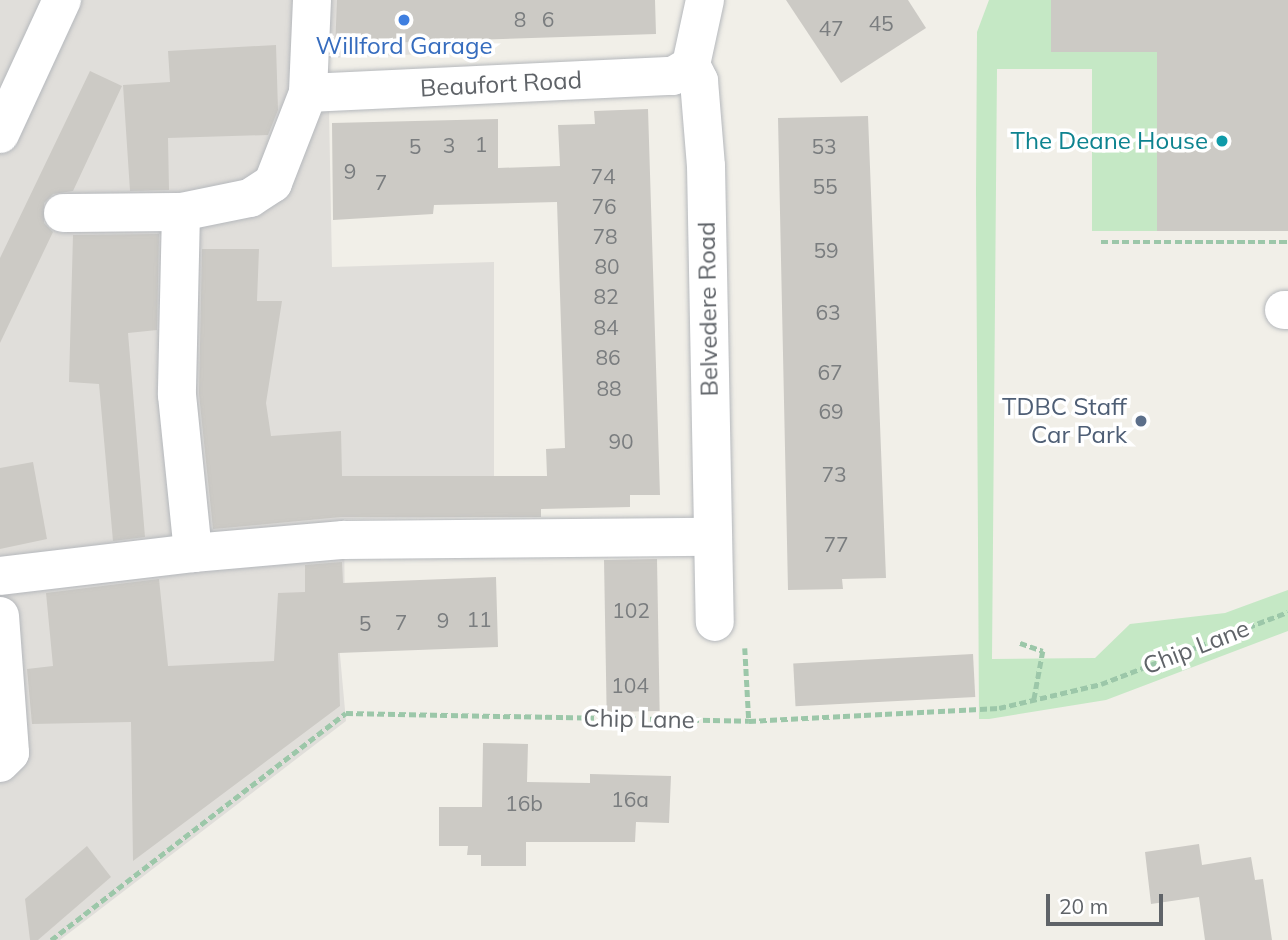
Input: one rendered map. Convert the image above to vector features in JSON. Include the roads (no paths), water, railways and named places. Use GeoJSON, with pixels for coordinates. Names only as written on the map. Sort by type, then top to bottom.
{"type":"FeatureCollection","features":[{"type":"Feature","properties":{"kind":"street"},"geometry":{"type":"LineString","coordinates":[[0,134],[62,0]]}},
{"type":"Feature","properties":{"kind":"street"},"geometry":{"type":"LineString","coordinates":[[63,213],[181,212],[250,198],[273,183],[308,93],[312,0]]}},
{"type":"Feature","properties":{"kind":"street","name":"Belvedere Road"},"geometry":{"type":"LineString","coordinates":[[705,0],[691,65],[699,81],[706,166],[712,537],[729,628]]}},
{"type":"Feature","properties":{"kind":"street","name":"Beaufort Road"},"geometry":{"type":"LineString","coordinates":[[308,93],[673,76],[691,65]]}},
{"type":"Feature","properties":{"kind":"street"},"geometry":{"type":"LineString","coordinates":[[181,212],[177,396],[193,553]]}},
{"type":"Feature","properties":{"kind":"street"},"geometry":{"type":"LineString","coordinates":[[0,576],[270,545],[712,537]]}},
{"type":"Feature","properties":{"kind":"street"},"geometry":{"type":"LineString","coordinates":[[0,616],[10,754],[0,763]]}},
{"type":"Feature","properties":{"kind":"place","name":"Willford Garage"},"geometry":{"type":"Point","coordinates":[404,20]}},
{"type":"Feature","properties":{"kind":"place","name":"The Deane House"},"geometry":{"type":"Point","coordinates":[1222,141]}},
{"type":"Feature","properties":{"kind":"place","name":"TDBC Staff Car Park"},"geometry":{"type":"Point","coordinates":[1141,421]}}]}
